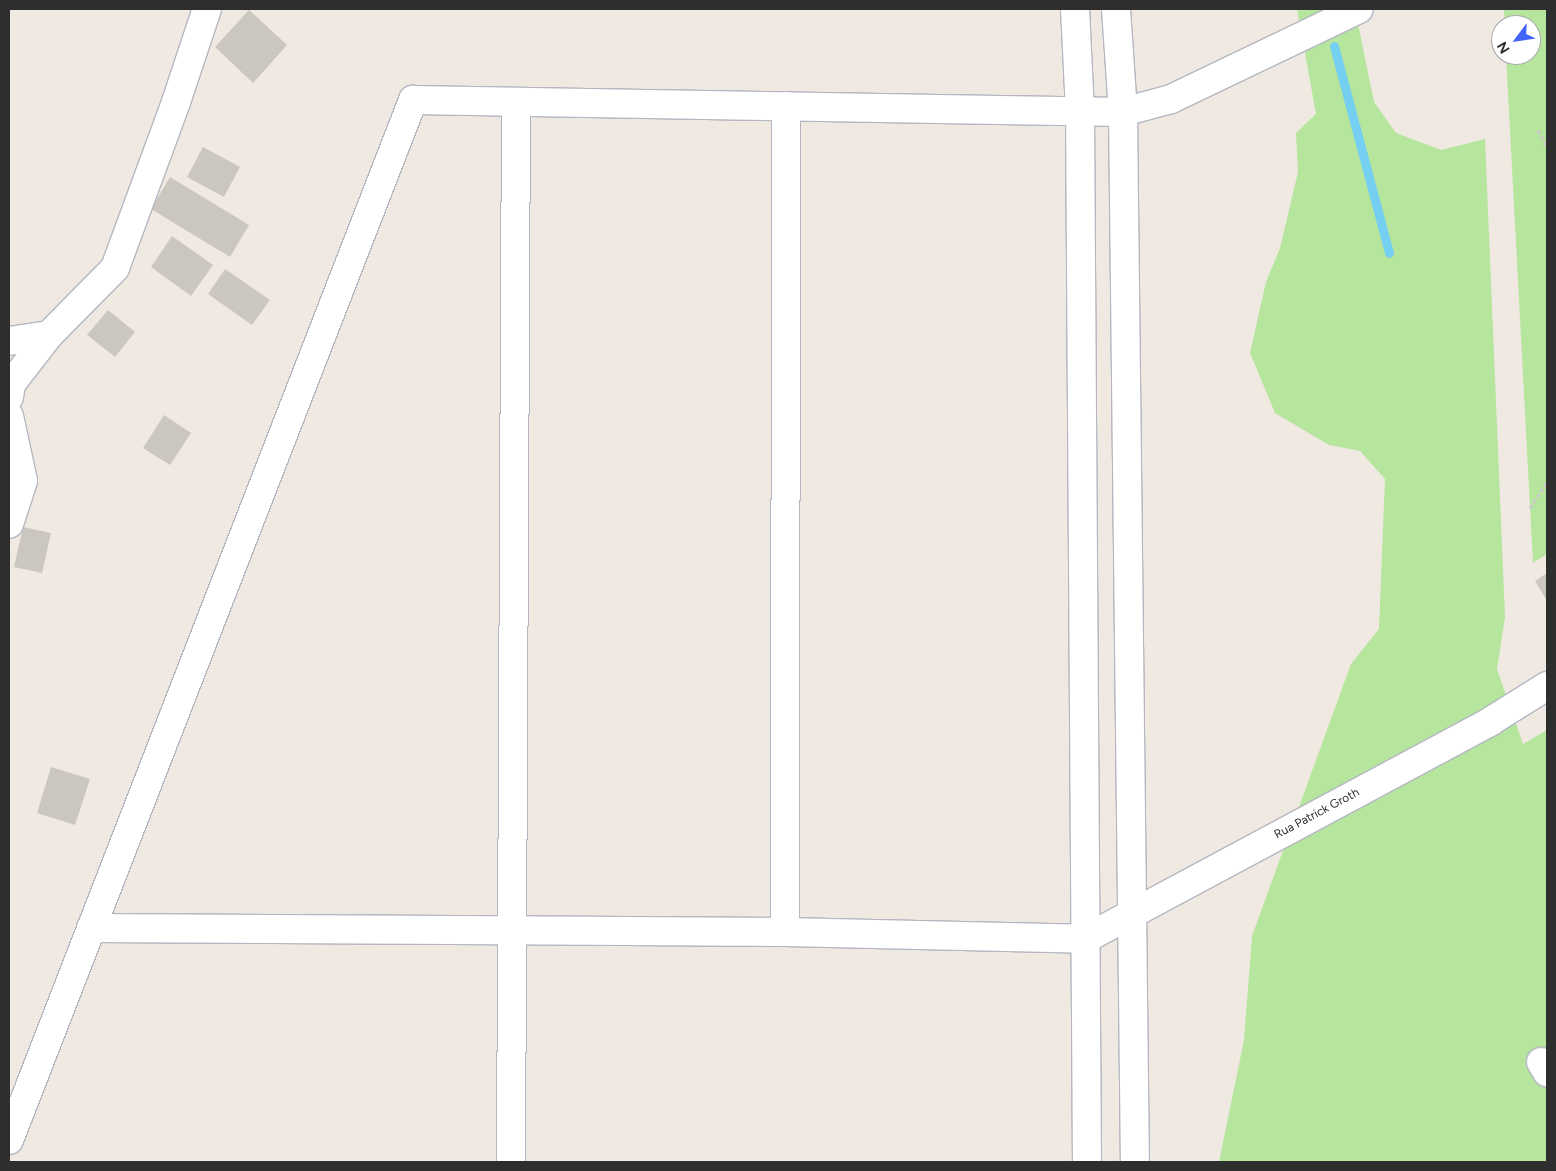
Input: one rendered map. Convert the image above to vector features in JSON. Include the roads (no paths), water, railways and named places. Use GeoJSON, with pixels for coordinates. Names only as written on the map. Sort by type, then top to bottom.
{"type":"FeatureCollection","features":[{"type":"Feature","properties":{"kind":"street"},"geometry":{"type":"LineString","coordinates":[[9,397],[11,384],[49,335],[115,268],[176,102],[207,9]]}},
{"type":"Feature","properties":{"kind":"street"},"geometry":{"type":"LineString","coordinates":[[1075,9],[1080,111],[1087,1162]]}},
{"type":"Feature","properties":{"kind":"street"},"geometry":{"type":"LineString","coordinates":[[1116,9],[1123,112],[1135,1162]]}},
{"type":"Feature","properties":{"kind":"street"},"geometry":{"type":"LineString","coordinates":[[9,1140],[413,100],[1123,112],[1170,99],[1359,9]]}},
{"type":"Feature","properties":{"kind":"street"},"geometry":{"type":"LineString","coordinates":[[511,1162],[516,102]]}},
{"type":"Feature","properties":{"kind":"street"},"geometry":{"type":"LineString","coordinates":[[785,932],[786,106]]}},
{"type":"Feature","properties":{"kind":"street"},"geometry":{"type":"LineString","coordinates":[[9,341],[49,335]]}},
{"type":"Feature","properties":{"kind":"street"},"geometry":{"type":"LineString","coordinates":[[9,416],[23,481],[9,524]]}},
{"type":"Feature","properties":{"kind":"street","name":"Rua Patrick Groth"},"geometry":{"type":"LineString","coordinates":[[1085,939],[1491,721],[1547,686]]}},
{"type":"Feature","properties":{"kind":"street"},"geometry":{"type":"LineString","coordinates":[[91,928],[785,932],[1085,939]]}},
{"type":"Feature","properties":{"kind":"waterway"},"geometry":{"type":"LineString","coordinates":[[1334,46],[1389,253]]}}]}
